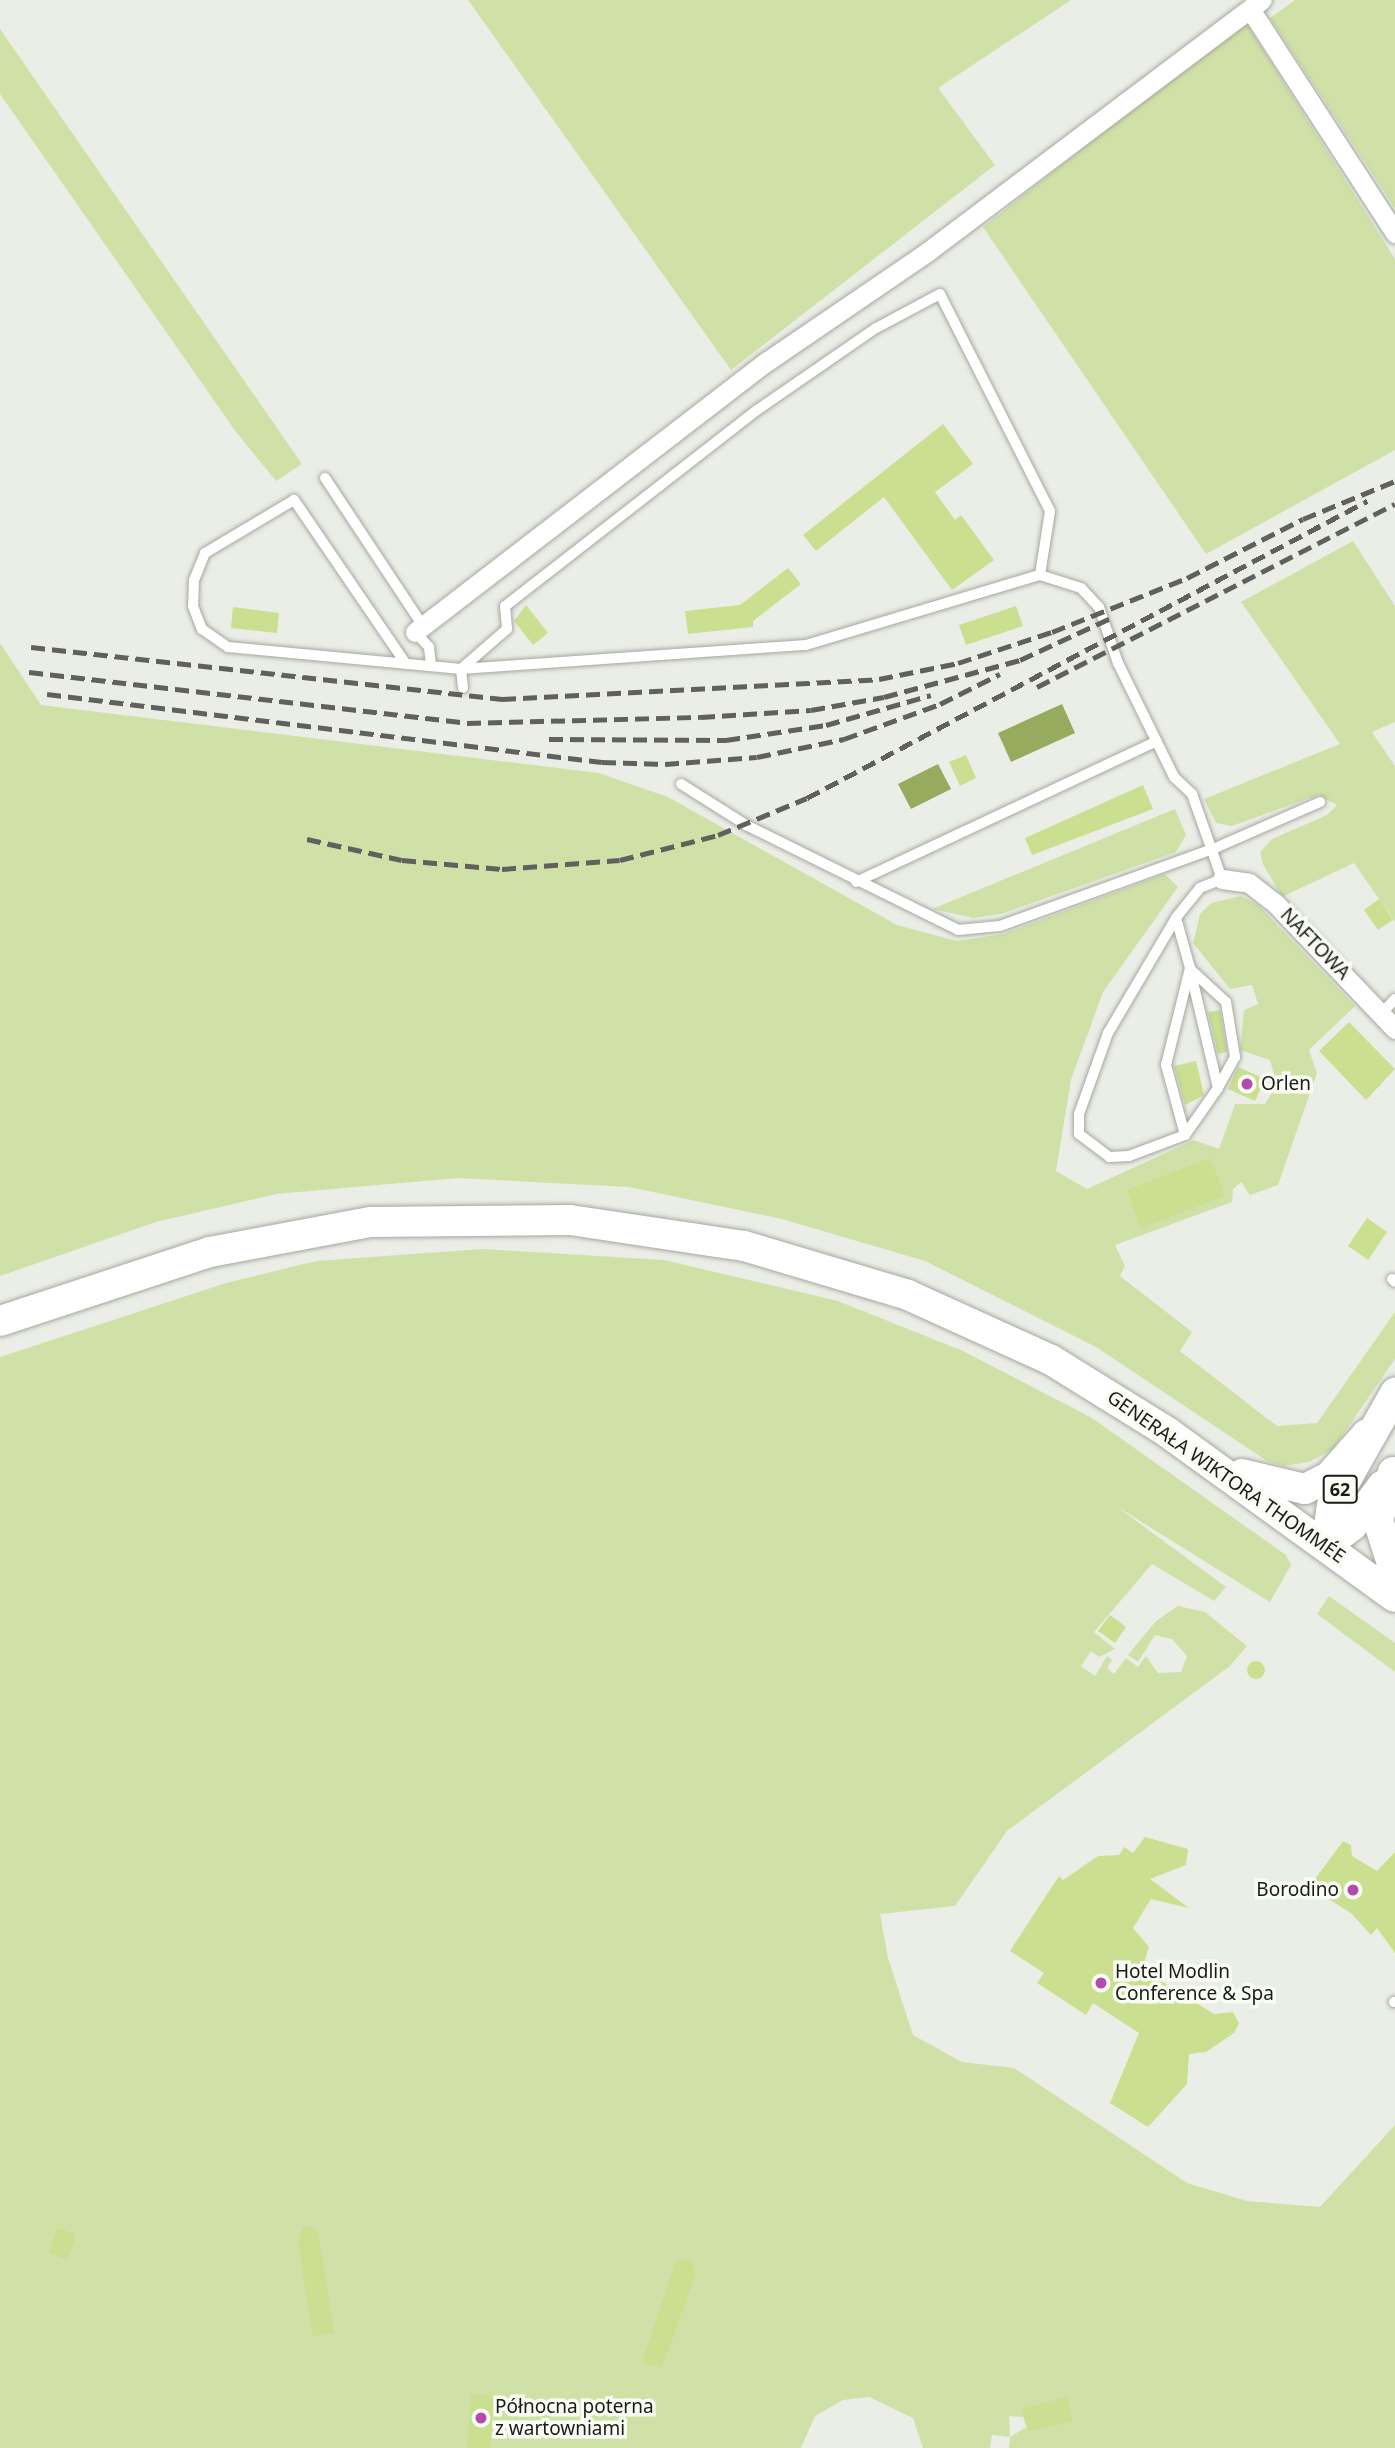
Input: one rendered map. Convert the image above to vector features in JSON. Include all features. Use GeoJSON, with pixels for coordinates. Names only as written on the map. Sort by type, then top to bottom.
{"type":"FeatureCollection","features":[{"type":"Feature","properties":{"kind":"main road","name":"GENERAŁA WIKTORA THOMMÉE"},"geometry":{"type":"LineString","coordinates":[[0,1321],[184,1259],[317,1228],[470,1216],[628,1226],[744,1246],[908,1295],[1073,1373],[1218,1466],[1395,1597]]}},
{"type":"Feature","properties":{"kind":"main road","name":"62"},"geometry":{"type":"LineString","coordinates":[[1326,1546],[1332,1505],[1367,1434],[1395,1393]]}},
{"type":"Feature","properties":{"kind":"main road"},"geometry":{"type":"LineString","coordinates":[[1218,1466],[1305,1489],[1329,1477],[1367,1434]]}},
{"type":"Feature","properties":{"kind":"main road"},"geometry":{"type":"LineString","coordinates":[[1326,1546],[1352,1526],[1394,1470]]}},
{"type":"Feature","properties":{"kind":"main road","name":"62"},"geometry":{"type":"LineString","coordinates":[[1394,1470],[1378,1520],[1395,1573]]}},
{"type":"Feature","properties":{"kind":"street"},"geometry":{"type":"LineString","coordinates":[[419,629],[766,362],[927,252],[1256,5],[1395,233]]}},
{"type":"Feature","properties":{"kind":"street","name":"NAFTOWA"},"geometry":{"type":"LineString","coordinates":[[1222,878],[1249,883],[1275,903],[1388,1007],[1395,1029]]}},
{"type":"Feature","properties":{"kind":"lane"},"geometry":{"type":"LineString","coordinates":[[461,669],[507,629],[505,606],[757,410],[876,328],[940,294],[1050,510],[1040,575]]}},
{"type":"Feature","properties":{"kind":"lane"},"geometry":{"type":"LineString","coordinates":[[325,478],[419,629],[429,647],[430,666]]}},
{"type":"Feature","properties":{"kind":"lane"},"geometry":{"type":"LineString","coordinates":[[406,663],[295,500],[205,553],[194,580],[193,606],[202,629],[228,647],[461,669],[806,645],[1040,575],[1081,588],[1099,607],[1118,663],[1174,777],[1192,794],[1222,878],[1200,888],[1176,918],[1108,1033],[1079,1114],[1079,1134],[1110,1157],[1129,1156],[1185,1135],[1235,1057],[1226,1002],[1190,968]]}},
{"type":"Feature","properties":{"kind":"lane"},"geometry":{"type":"LineString","coordinates":[[461,669],[463,688]]}},
{"type":"Feature","properties":{"kind":"lane"},"geometry":{"type":"LineString","coordinates":[[856,882],[1157,741]]}},
{"type":"Feature","properties":{"kind":"lane"},"geometry":{"type":"LineString","coordinates":[[681,784],[746,825],[856,882],[958,930],[1000,926],[1213,849],[1320,802]]}},
{"type":"Feature","properties":{"kind":"lane"},"geometry":{"type":"LineString","coordinates":[[1176,918],[1217,1088]]}},
{"type":"Feature","properties":{"kind":"lane"},"geometry":{"type":"LineString","coordinates":[[1185,1135],[1166,1065],[1190,968]]}},
{"type":"Feature","properties":{"kind":"shaded area"},"geometry":{"type":"Polygon","coordinates":[[[468,0],[1071,0],[938,88],[995,165],[731,370],[468,0]]]}},
{"type":"Feature","properties":{"kind":"shaded area"},"geometry":{"type":"Polygon","coordinates":[[[1295,0],[1395,0],[1395,208],[1270,18],[1295,0]]]}},
{"type":"Feature","properties":{"kind":"shaded area"},"geometry":{"type":"Polygon","coordinates":[[[1245,21],[1395,259],[1395,450],[1206,554],[983,227],[1245,21]]]}},
{"type":"Feature","properties":{"kind":"shaded area"},"geometry":{"type":"Polygon","coordinates":[[[0,29],[302,464],[276,481],[236,432],[0,94],[0,29]]]}},
{"type":"Feature","properties":{"kind":"shaded area"},"geometry":{"type":"Polygon","coordinates":[[[1353,541],[1395,606],[1395,722],[1372,732],[1395,766],[1395,922],[1354,863],[1282,897],[1263,864],[1260,852],[1272,839],[1327,815],[1337,805],[1318,795],[1232,826],[1216,823],[1204,799],[1340,744],[1241,602],[1353,541]]]}},
{"type":"Feature","properties":{"kind":"shaded area"},"geometry":{"type":"Polygon","coordinates":[[[0,643],[41,705],[599,773],[668,797],[897,925],[957,941],[1003,934],[1165,874],[1178,887],[1103,992],[1071,1080],[1056,1171],[1087,1189],[1194,1140],[1219,1149],[1235,1104],[1265,1104],[1277,1085],[1270,1060],[1240,1050],[1244,1010],[1258,1004],[1252,985],[1230,989],[1193,943],[1200,914],[1211,903],[1241,896],[1258,905],[1355,1006],[1309,1050],[1317,1073],[1278,1185],[1250,1195],[1241,1182],[1233,1189],[1232,1202],[1115,1245],[1125,1266],[1120,1276],[1192,1332],[1180,1351],[1277,1426],[1317,1423],[1395,1312],[1395,1359],[1333,1449],[1309,1462],[1284,1466],[1267,1461],[1096,1347],[925,1261],[782,1219],[629,1187],[458,1178],[276,1194],[156,1222],[0,1276],[0,643]]]}},
{"type":"Feature","properties":{"kind":"shaded area"},"geometry":{"type":"Polygon","coordinates":[[[1062,704],[1075,733],[1011,762],[998,733],[1062,704]]]}},
{"type":"Feature","properties":{"kind":"shaded area"},"geometry":{"type":"Polygon","coordinates":[[[938,764],[951,789],[911,809],[898,784],[938,764]]]}},
{"type":"Feature","properties":{"kind":"shaded area"},"geometry":{"type":"Polygon","coordinates":[[[1175,809],[1186,835],[1176,852],[1001,914],[973,918],[932,909],[1175,809]]]}},
{"type":"Feature","properties":{"kind":"shaded area"},"geometry":{"type":"Polygon","coordinates":[[[482,1249],[664,1260],[838,1301],[963,1351],[1092,1418],[1286,1555],[1291,1565],[1270,1602],[1116,1506],[1226,1587],[1214,1601],[1152,1564],[1094,1632],[1115,1649],[1099,1657],[1091,1651],[1081,1666],[1095,1676],[1107,1656],[1112,1660],[1107,1668],[1114,1674],[1126,1658],[1138,1667],[1146,1656],[1158,1673],[1181,1672],[1187,1656],[1172,1639],[1155,1635],[1138,1662],[1128,1655],[1156,1621],[1178,1606],[1205,1612],[1247,1646],[1230,1666],[1007,1831],[955,1906],[880,1914],[888,1958],[913,2035],[962,2062],[1014,2068],[1187,2183],[1247,2201],[1320,2207],[1395,2125],[1395,2448],[1009,2448],[1010,2437],[992,2435],[990,2448],[923,2448],[913,2418],[869,2397],[843,2400],[815,2416],[801,2448],[0,2448],[0,1357],[226,1283],[316,1261],[482,1249]],[[57,2227],[48,2253],[68,2259],[77,2234],[57,2227]],[[1032,2407],[1022,2409],[1023,2417],[1009,2416],[1010,2437],[1026,2427],[1028,2432],[1037,2430],[1032,2407]]]}},
{"type":"Feature","properties":{"kind":"shaded area"},"geometry":{"type":"Polygon","coordinates":[[[1329,1596],[1395,1643],[1395,1672],[1317,1614],[1329,1596]]]}},
{"type":"Feature","properties":{"kind":"building"},"geometry":{"type":"Polygon","coordinates":[[[943,424],[973,464],[935,492],[955,520],[961,515],[994,560],[952,590],[884,497],[816,551],[803,535],[943,424]]]}},
{"type":"Feature","properties":{"kind":"building"},"geometry":{"type":"Polygon","coordinates":[[[788,568],[801,584],[753,621],[753,627],[688,634],[685,611],[740,605],[788,568]]]}},
{"type":"Feature","properties":{"kind":"building"},"geometry":{"type":"Polygon","coordinates":[[[526,605],[548,633],[533,645],[514,621],[526,605]]]}},
{"type":"Feature","properties":{"kind":"building"},"geometry":{"type":"Polygon","coordinates":[[[1016,606],[1023,626],[966,645],[959,625],[1016,606]]]}},
{"type":"Feature","properties":{"kind":"building"},"geometry":{"type":"Polygon","coordinates":[[[233,607],[279,613],[277,633],[231,628],[233,607]]]}},
{"type":"Feature","properties":{"kind":"building"},"geometry":{"type":"Polygon","coordinates":[[[966,755],[976,778],[960,786],[949,762],[966,755]]]}},
{"type":"Feature","properties":{"kind":"building"},"geometry":{"type":"Polygon","coordinates":[[[1143,785],[1153,809],[1032,855],[1025,838],[1143,785]]]}},
{"type":"Feature","properties":{"kind":"building"},"geometry":{"type":"Polygon","coordinates":[[[1379,899],[1393,920],[1378,930],[1364,910],[1379,899]]]}},
{"type":"Feature","properties":{"kind":"building"},"geometry":{"type":"Polygon","coordinates":[[[1220,1010],[1227,1052],[1218,1054],[1208,1012],[1220,1010]]]}},
{"type":"Feature","properties":{"kind":"building"},"geometry":{"type":"Polygon","coordinates":[[[1349,1022],[1395,1069],[1366,1100],[1319,1051],[1349,1022]]]}},
{"type":"Feature","properties":{"kind":"building"},"geometry":{"type":"Polygon","coordinates":[[[1196,1061],[1204,1095],[1185,1105],[1174,1066],[1196,1061]]]}},
{"type":"Feature","properties":{"kind":"building","name":"Orlen"},"geometry":{"type":"Polygon","coordinates":[[[1238,1067],[1265,1079],[1255,1101],[1228,1089],[1238,1067]]]}},
{"type":"Feature","properties":{"kind":"building"},"geometry":{"type":"Polygon","coordinates":[[[1210,1158],[1225,1196],[1141,1228],[1127,1190],[1210,1158]]]}},
{"type":"Feature","properties":{"kind":"building"},"geometry":{"type":"Polygon","coordinates":[[[1367,1218],[1387,1232],[1368,1260],[1348,1246],[1367,1218]]]}},
{"type":"Feature","properties":{"kind":"building"},"geometry":{"type":"Polygon","coordinates":[[[1110,1615],[1126,1627],[1115,1643],[1098,1631],[1110,1615]]]}},
{"type":"Feature","properties":{"kind":"building"},"geometry":{"type":"Polygon","coordinates":[[[1252,1661],[1260,1661],[1265,1670],[1263,1677],[1252,1679],[1247,1674],[1247,1666],[1252,1661]]]}},
{"type":"Feature","properties":{"kind":"building","name":"Hotel Modlin Conference & Spa"},"geometry":{"type":"Polygon","coordinates":[[[1145,1837],[1188,1849],[1186,1865],[1150,1879],[1189,1908],[1151,1899],[1133,1928],[1149,1947],[1142,1969],[1214,2014],[1233,2012],[1239,2023],[1234,2033],[1206,2052],[1189,2054],[1187,2084],[1148,2127],[1110,2103],[1139,2033],[1093,2003],[1086,2015],[1037,1983],[1044,1973],[1010,1951],[1059,1876],[1063,1880],[1098,1856],[1119,1855],[1124,1847],[1133,1853],[1145,1837]]]}},
{"type":"Feature","properties":{"kind":"building","name":"Borodino"},"geometry":{"type":"Polygon","coordinates":[[[1343,1841],[1351,1845],[1352,1856],[1377,1871],[1395,1852],[1395,1953],[1377,1928],[1371,1935],[1351,1913],[1309,1887],[1343,1841]]]}},
{"type":"Feature","properties":{"kind":"building"},"geometry":{"type":"Polygon","coordinates":[[[304,2225],[318,2230],[334,2333],[313,2336],[298,2243],[304,2225]]]}},
{"type":"Feature","properties":{"kind":"building"},"geometry":{"type":"Polygon","coordinates":[[[57,2227],[77,2234],[68,2260],[48,2253],[57,2227]]]}},
{"type":"Feature","properties":{"kind":"building"},"geometry":{"type":"Polygon","coordinates":[[[692,2259],[695,2275],[662,2368],[642,2362],[676,2262],[692,2259]]]}},
{"type":"Feature","properties":{"kind":"building","name":"Północna poterna z wartowniami"},"geometry":{"type":"Polygon","coordinates":[[[471,2394],[494,2396],[490,2448],[467,2448],[471,2394]]]}},
{"type":"Feature","properties":{"kind":"building"},"geometry":{"type":"Polygon","coordinates":[[[1067,2397],[1073,2421],[1028,2432],[1021,2409],[1067,2397]]]}},
{"type":"Feature","properties":{"kind":"railway"},"geometry":{"type":"LineString","coordinates":[[31,647],[502,699],[879,679],[958,663],[1052,632],[1187,578],[1303,519],[1395,481]]}},
{"type":"Feature","properties":{"kind":"railway"},"geometry":{"type":"LineString","coordinates":[[307,839],[402,860],[502,869],[620,860],[718,835],[807,798],[1367,501]]}},
{"type":"Feature","properties":{"kind":"railway"},"geometry":{"type":"LineString","coordinates":[[1037,687],[1395,504]]}},
{"type":"Feature","properties":{"kind":"railway"},"geometry":{"type":"LineString","coordinates":[[29,672],[467,723],[701,717],[811,710],[884,697],[1020,660],[1111,618]]}},
{"type":"Feature","properties":{"kind":"railway"},"geometry":{"type":"LineString","coordinates":[[47,694],[602,762],[665,764],[757,757],[844,739],[940,704],[1000,674]]}},
{"type":"Feature","properties":{"kind":"railway"},"geometry":{"type":"LineString","coordinates":[[549,739],[726,740],[826,725],[931,695]]}},
{"type":"Feature","properties":{"kind":"place","name":"Orlen"},"geometry":{"type":"Point","coordinates":[1247,1084]}},
{"type":"Feature","properties":{"kind":"place","name":"Borodino"},"geometry":{"type":"Point","coordinates":[1353,1890]}},
{"type":"Feature","properties":{"kind":"place","name":"Hotel Modlin Conference & Spa"},"geometry":{"type":"Point","coordinates":[1101,1983]}},
{"type":"Feature","properties":{"kind":"place","name":"Północna poterna z wartowniami"},"geometry":{"type":"Point","coordinates":[481,2418]}}]}
